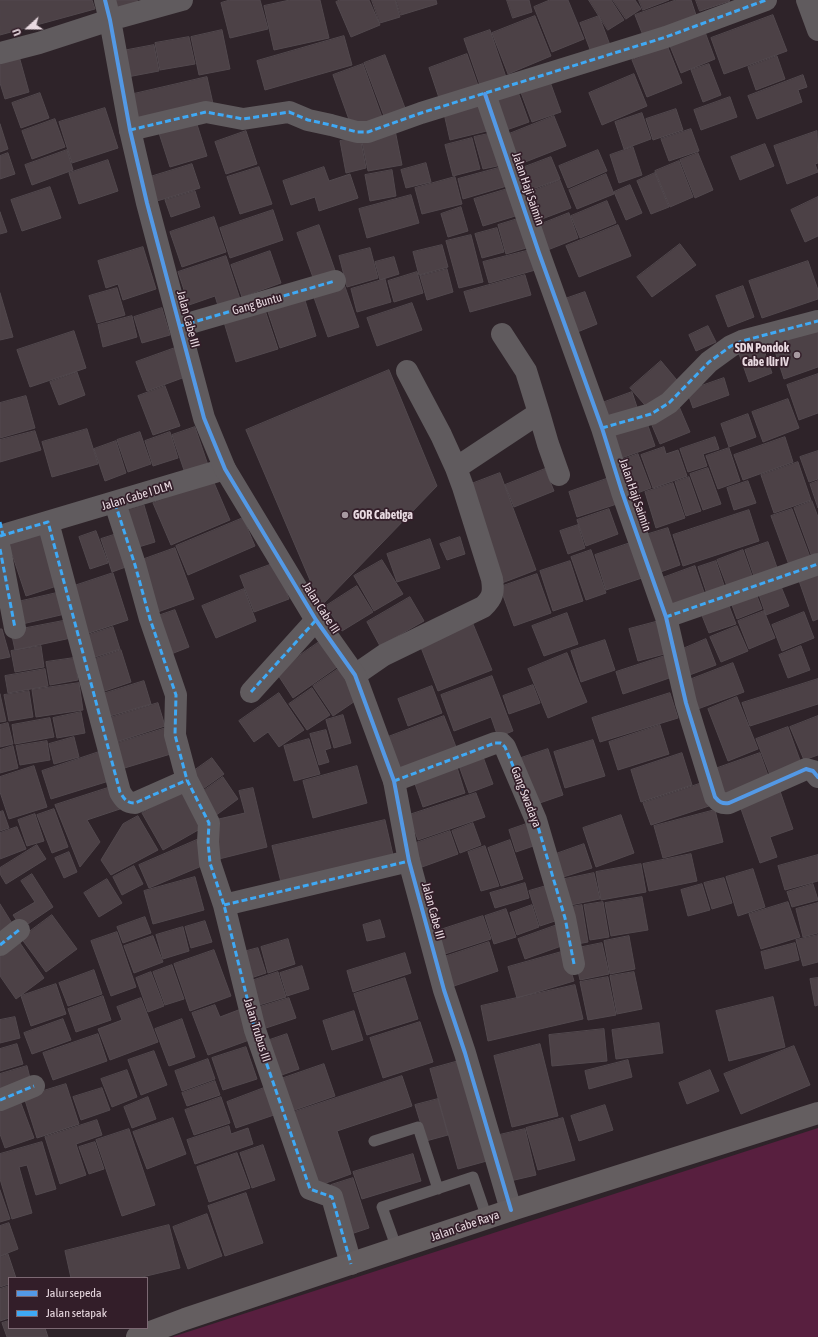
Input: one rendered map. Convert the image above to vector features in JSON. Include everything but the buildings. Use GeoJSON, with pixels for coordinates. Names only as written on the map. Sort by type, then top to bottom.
{"type":"FeatureCollection","features":[{"type":"Feature","properties":{"kind":"main road","name":"Jalan Cabe Raya"},"geometry":{"type":"LineString","coordinates":[[137,1337],[185,1319],[511,1210],[818,1113]]}},
{"type":"Feature","properties":{"kind":"street"},"geometry":{"type":"LineString","coordinates":[[0,53],[39,44],[108,10],[182,0]]}},
{"type":"Feature","properties":{"kind":"street"},"geometry":{"type":"LineString","coordinates":[[130,130],[206,112],[243,119],[288,112],[308,120],[357,132],[368,132],[421,113],[666,37],[766,0]]}},
{"type":"Feature","properties":{"kind":"street"},"geometry":{"type":"LineString","coordinates":[[807,0],[818,30]]}},
{"type":"Feature","properties":{"kind":"street","name":"Jalan Cabe III"},"geometry":{"type":"LineString","coordinates":[[108,10],[130,130],[149,210],[204,418],[225,469],[316,620],[355,675],[394,781],[410,861],[444,990],[465,1053],[511,1210]]}},
{"type":"Feature","properties":{"kind":"street","name":"Jalan Haji Saimin"},"geometry":{"type":"LineString","coordinates":[[485,94],[539,253],[602,428],[622,492],[666,617],[686,703],[715,797],[723,803],[729,803],[806,769],[813,771],[818,777]]}},
{"type":"Feature","properties":{"kind":"street","name":"Gang Buntu"},"geometry":{"type":"LineString","coordinates":[[180,326],[334,281]]}},
{"type":"Feature","properties":{"kind":"street"},"geometry":{"type":"LineString","coordinates":[[602,428],[651,414],[669,403],[708,362],[731,346],[742,341],[818,320]]}},
{"type":"Feature","properties":{"kind":"street"},"geometry":{"type":"LineString","coordinates":[[502,334],[526,371],[548,444],[560,475]]}},
{"type":"Feature","properties":{"kind":"street"},"geometry":{"type":"LineString","coordinates":[[355,675],[384,656],[483,608],[490,601],[494,592],[492,579],[456,468],[441,435],[407,371]]}},
{"type":"Feature","properties":{"kind":"street"},"geometry":{"type":"LineString","coordinates":[[456,468],[539,413]]}},
{"type":"Feature","properties":{"kind":"street","name":"Jalan Cabe I DLM"},"geometry":{"type":"LineString","coordinates":[[1,536],[225,469]]}},
{"type":"Feature","properties":{"kind":"street","name":"Jalan Trubus III"},"geometry":{"type":"LineString","coordinates":[[115,503],[135,565],[150,619],[176,695],[175,735],[187,780],[209,823],[208,842],[210,863],[224,905],[255,1030],[310,1189],[332,1197],[351,1264]]}},
{"type":"Feature","properties":{"kind":"street"},"geometry":{"type":"LineString","coordinates":[[48,522],[120,792],[123,798],[127,802],[135,803],[187,780]]}},
{"type":"Feature","properties":{"kind":"street"},"geometry":{"type":"LineString","coordinates":[[1,536],[15,628]]}},
{"type":"Feature","properties":{"kind":"street"},"geometry":{"type":"LineString","coordinates":[[666,617],[818,564]]}},
{"type":"Feature","properties":{"kind":"street"},"geometry":{"type":"LineString","coordinates":[[251,692],[316,620]]}},
{"type":"Feature","properties":{"kind":"street","name":"Gang Swadaya"},"geometry":{"type":"LineString","coordinates":[[394,781],[495,743],[501,743],[505,747],[536,820],[565,918],[574,964]]}},
{"type":"Feature","properties":{"kind":"street"},"geometry":{"type":"LineString","coordinates":[[224,905],[410,861]]}},
{"type":"Feature","properties":{"kind":"street"},"geometry":{"type":"LineString","coordinates":[[0,945],[19,930]]}},
{"type":"Feature","properties":{"kind":"street"},"geometry":{"type":"LineString","coordinates":[[0,1100],[34,1086]]}},
{"type":"Feature","properties":{"kind":"lane"},"geometry":{"type":"LineString","coordinates":[[374,1141],[418,1127],[438,1189]]}},
{"type":"Feature","properties":{"kind":"lane"},"geometry":{"type":"LineString","coordinates":[[397,1249],[382,1207],[473,1177],[487,1218]]}},
{"type":"Feature","properties":{"kind":"shaded area"},"geometry":{"type":"Polygon","coordinates":[[[818,1128],[818,1337],[172,1337],[818,1128]]]}},
{"type":"Feature","properties":{"kind":"marked path"},"geometry":{"type":"LineString","coordinates":[[130,130],[206,112],[243,119],[289,112],[308,120],[357,132],[368,132],[421,113],[666,37],[766,0]]}},
{"type":"Feature","properties":{"kind":"marked path"},"geometry":{"type":"LineString","coordinates":[[180,326],[335,281]]}},
{"type":"Feature","properties":{"kind":"marked path"},"geometry":{"type":"LineString","coordinates":[[602,428],[651,414],[669,403],[709,362],[731,346],[742,341],[818,321]]}},
{"type":"Feature","properties":{"kind":"marked path"},"geometry":{"type":"LineString","coordinates":[[115,503],[135,565],[150,619],[176,695],[175,735],[187,780],[209,823],[208,842],[210,863],[224,905],[255,1030],[310,1189],[332,1197],[351,1264]]}},
{"type":"Feature","properties":{"kind":"marked path"},"geometry":{"type":"LineString","coordinates":[[0,522],[3,535]]}},
{"type":"Feature","properties":{"kind":"marked path"},"geometry":{"type":"LineString","coordinates":[[0,536],[48,522],[120,792],[123,797],[126,800],[135,803],[187,780]]}},
{"type":"Feature","properties":{"kind":"marked path"},"geometry":{"type":"LineString","coordinates":[[0,549],[15,628]]}},
{"type":"Feature","properties":{"kind":"marked path"},"geometry":{"type":"LineString","coordinates":[[666,617],[818,564]]}},
{"type":"Feature","properties":{"kind":"marked path"},"geometry":{"type":"LineString","coordinates":[[251,692],[316,620]]}},
{"type":"Feature","properties":{"kind":"marked path"},"geometry":{"type":"LineString","coordinates":[[394,781],[495,743],[501,743],[505,747],[536,820],[565,918],[574,964]]}},
{"type":"Feature","properties":{"kind":"marked path"},"geometry":{"type":"LineString","coordinates":[[224,905],[409,861]]}},
{"type":"Feature","properties":{"kind":"marked path"},"geometry":{"type":"LineString","coordinates":[[0,945],[19,930]]}},
{"type":"Feature","properties":{"kind":"marked path"},"geometry":{"type":"LineString","coordinates":[[0,1100],[34,1086]]}},
{"type":"Feature","properties":{"kind":"cycle path"},"geometry":{"type":"LineString","coordinates":[[105,0],[130,130],[147,203],[204,418],[225,469],[316,620],[355,675],[394,781],[409,861],[444,990],[465,1053],[511,1210]]}},
{"type":"Feature","properties":{"kind":"cycle path"},"geometry":{"type":"LineString","coordinates":[[485,94],[539,253],[602,428],[622,492],[666,617],[686,703],[715,797],[721,802],[729,803],[806,769],[813,771],[818,777]]}},
{"type":"Feature","properties":{"kind":"place","name":"SDN Pondok Cabe Ilir IV"},"geometry":{"type":"Point","coordinates":[797,355]}},
{"type":"Feature","properties":{"kind":"place","name":"GOR Cabetiga"},"geometry":{"type":"Point","coordinates":[345,515]}}]}
